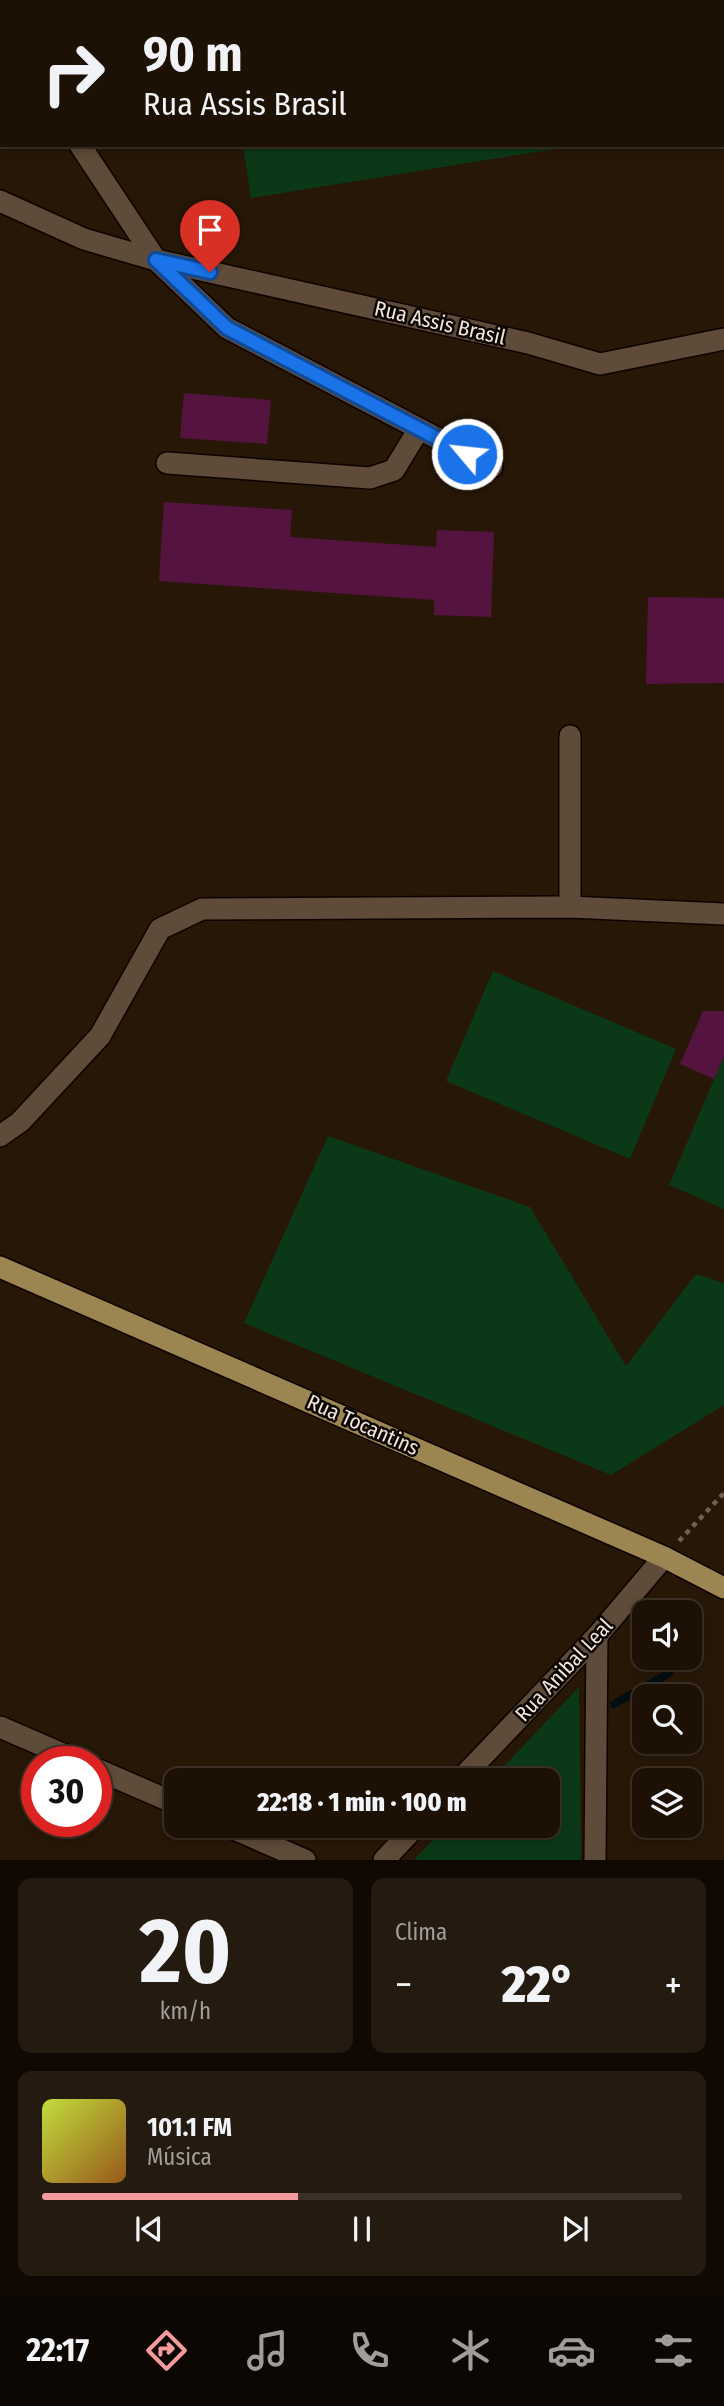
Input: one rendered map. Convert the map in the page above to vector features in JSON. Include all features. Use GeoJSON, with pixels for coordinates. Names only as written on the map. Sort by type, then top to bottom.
{"type":"FeatureCollection","features":[{"type":"Feature","properties":{"kind":"main road","name":"Rua Tocantins"},"geometry":{"type":"LineString","coordinates":[[0,1267],[664,1557],[724,1588]]}},
{"type":"Feature","properties":{"kind":"street"},"geometry":{"type":"LineString","coordinates":[[81,147],[156,260]]}},
{"type":"Feature","properties":{"kind":"street","name":"Rua Assis Brasil"},"geometry":{"type":"LineString","coordinates":[[0,201],[84,239],[156,260],[528,343],[600,364],[724,339]]}},
{"type":"Feature","properties":{"kind":"street","name":"Rua Assis Brasil"},"geometry":{"type":"LineString","coordinates":[[156,260],[227,328],[492,467]]}},
{"type":"Feature","properties":{"kind":"street"},"geometry":{"type":"LineString","coordinates":[[167,463],[370,478],[394,470],[419,429]]}},
{"type":"Feature","properties":{"kind":"street"},"geometry":{"type":"LineString","coordinates":[[570,736],[570,907]]}},
{"type":"Feature","properties":{"kind":"street"},"geometry":{"type":"LineString","coordinates":[[0,1136],[20,1122],[100,1036],[160,929],[202,909],[570,907],[724,915]]}},
{"type":"Feature","properties":{"kind":"street","name":"Rua Anibal Leal"},"geometry":{"type":"LineString","coordinates":[[471,1768],[597,1636],[664,1557]]}},
{"type":"Feature","properties":{"kind":"street"},"geometry":{"type":"LineString","coordinates":[[595,1860],[597,1636]]}},
{"type":"Feature","properties":{"kind":"street"},"geometry":{"type":"LineString","coordinates":[[0,1727],[44,1746]]}},
{"type":"Feature","properties":{"kind":"street"},"geometry":{"type":"LineString","coordinates":[[112,1776],[164,1798]]}},
{"type":"Feature","properties":{"kind":"street"},"geometry":{"type":"LineString","coordinates":[[255,1838],[305,1860]]}},
{"type":"Feature","properties":{"kind":"street"},"geometry":{"type":"LineString","coordinates":[[384,1860],[405,1838]]}},
{"type":"Feature","properties":{"kind":"path"},"geometry":{"type":"LineString","coordinates":[[664,1557],[724,1493]]}},
{"type":"Feature","properties":{"kind":"green space"},"geometry":{"type":"Polygon","coordinates":[[[243,147],[567,147],[251,198],[243,147]]]}},
{"type":"Feature","properties":{"kind":"green space"},"geometry":{"type":"Polygon","coordinates":[[[493,971],[676,1049],[630,1159],[446,1081],[493,971]]]}},
{"type":"Feature","properties":{"kind":"green space"},"geometry":{"type":"Polygon","coordinates":[[[724,1056],[724,1209],[669,1185],[724,1056]]]}},
{"type":"Feature","properties":{"kind":"green space"},"geometry":{"type":"Polygon","coordinates":[[[328,1136],[530,1207],[626,1366],[696,1274],[724,1283],[724,1405],[611,1475],[244,1323],[328,1136]]]}},
{"type":"Feature","properties":{"kind":"green space"},"geometry":{"type":"Polygon","coordinates":[[[579,1687],[581,1860],[414,1860],[435,1838],[560,1838],[560,1768],[502,1768],[579,1687]]]}},
{"type":"Feature","properties":{"kind":"building"},"geometry":{"type":"Polygon","coordinates":[[[184,393],[271,400],[267,444],[180,438],[184,393]]]}},
{"type":"Feature","properties":{"kind":"building"},"geometry":{"type":"Polygon","coordinates":[[[164,502],[292,510],[290,537],[436,547],[437,530],[494,532],[491,617],[434,615],[434,600],[159,581],[164,502]]]}},
{"type":"Feature","properties":{"kind":"building"},"geometry":{"type":"Polygon","coordinates":[[[648,597],[724,598],[724,683],[646,684],[648,597]]]}},
{"type":"Feature","properties":{"kind":"building"},"geometry":{"type":"Polygon","coordinates":[[[703,1011],[724,1011],[724,1056],[714,1079],[680,1064],[703,1011]]]}},
{"type":"Feature","properties":{"kind":"waterway"},"geometry":{"type":"LineString","coordinates":[[614,1704],[671,1670]]}},
{"type":"Feature","properties":{"kind":"route"},"geometry":{"type":"LineString","coordinates":[[210,272],[156,260],[227,328],[467,454]]}}]}
